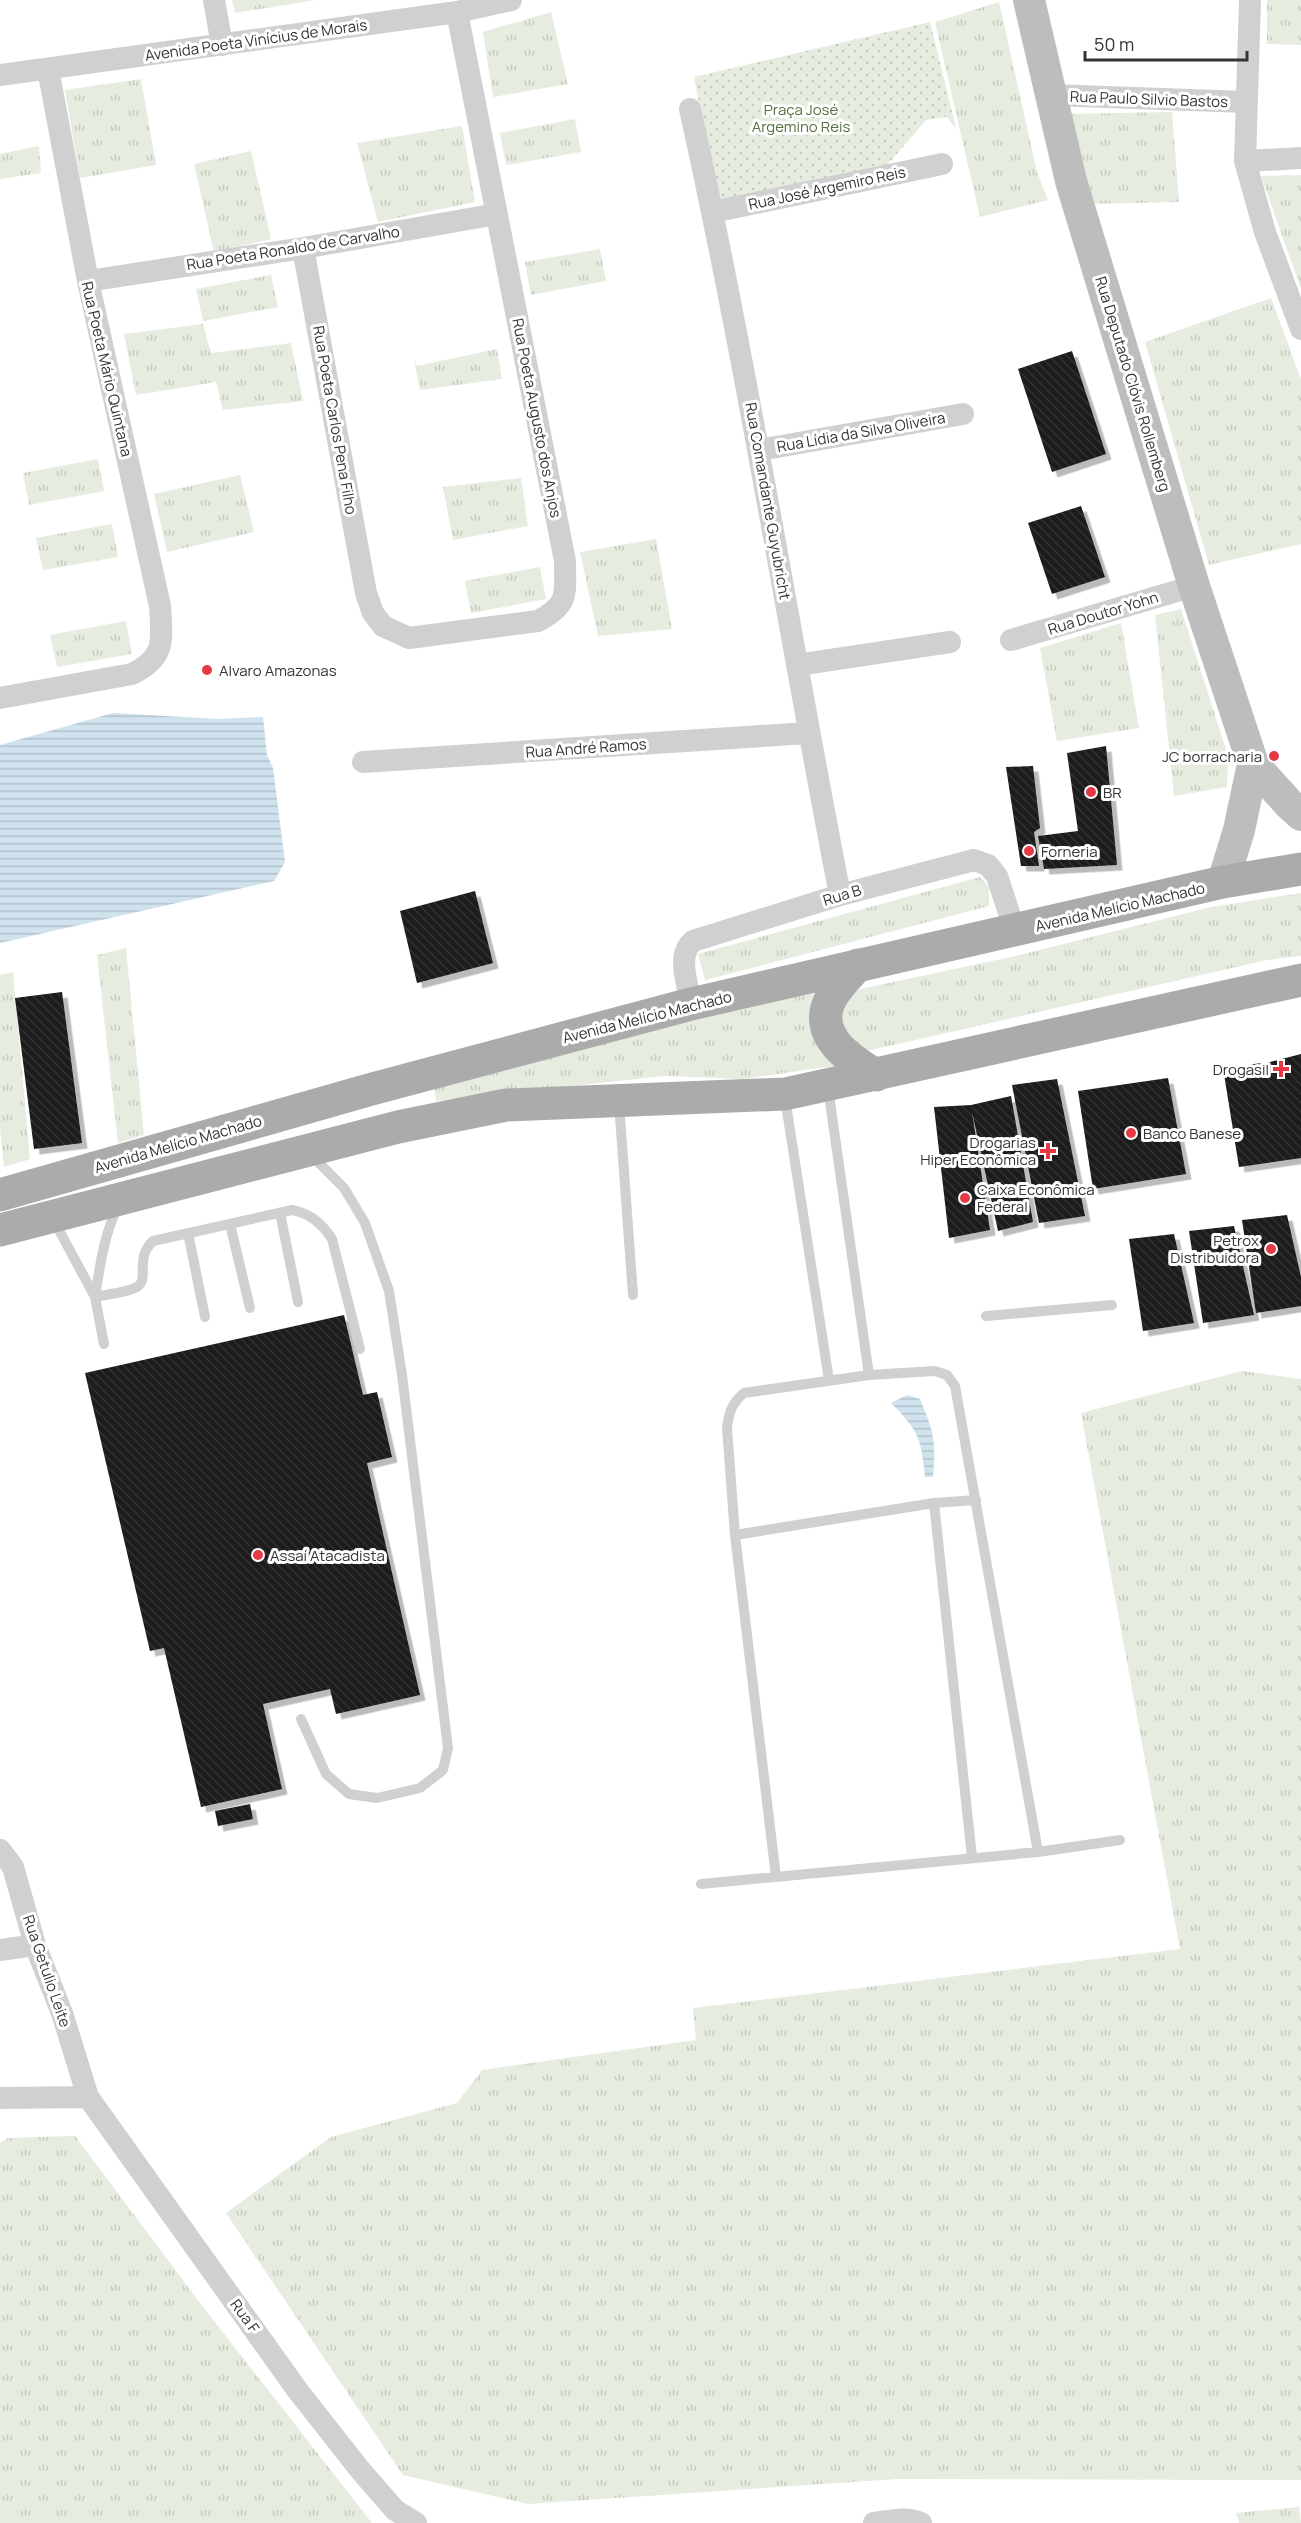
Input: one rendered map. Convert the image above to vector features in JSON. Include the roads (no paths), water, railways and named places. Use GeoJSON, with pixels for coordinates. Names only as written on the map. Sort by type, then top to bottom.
{"type":"FeatureCollection","features":[{"type":"Feature","properties":{"kind":"main road","name":"Avenida Melício Machado"},"geometry":{"type":"LineString","coordinates":[[0,1195],[372,1089],[692,1004],[1223,882],[1301,869]]}},
{"type":"Feature","properties":{"kind":"main road"},"geometry":{"type":"LineString","coordinates":[[858,965],[828,1003],[827,1022],[831,1037],[847,1058],[876,1075]]}},
{"type":"Feature","properties":{"kind":"main road"},"geometry":{"type":"LineString","coordinates":[[0,1230],[398,1127],[506,1105],[785,1094],[1301,980]]}},
{"type":"Feature","properties":{"kind":"street"},"geometry":{"type":"LineString","coordinates":[[214,0],[222,45]]}},
{"type":"Feature","properties":{"kind":"street","name":"Avenida Poeta Vinícius de Morais"},"geometry":{"type":"LineString","coordinates":[[0,75],[457,12],[486,3],[511,0]]}},
{"type":"Feature","properties":{"kind":"street","name":"Rua Deputado Clóvis Rollemberg"},"geometry":{"type":"LineString","coordinates":[[1029,0],[1071,181],[1194,586],[1253,764],[1301,815]]}},
{"type":"Feature","properties":{"kind":"street"},"geometry":{"type":"LineString","coordinates":[[1250,0],[1245,161],[1265,232],[1301,329]]}},
{"type":"Feature","properties":{"kind":"street","name":"Rua Poeta Augusto dos Anjos"},"geometry":{"type":"LineString","coordinates":[[366,593],[373,613],[383,626],[409,638],[538,621],[561,605],[565,591],[565,561],[457,12]]}},
{"type":"Feature","properties":{"kind":"street","name":"Rua Poeta Mário Quintana"},"geometry":{"type":"LineString","coordinates":[[0,698],[132,674],[148,666],[158,654],[161,632],[160,606],[87,281],[48,69]]}},
{"type":"Feature","properties":{"kind":"street","name":"Rua Paulo Silvio Bastos"},"geometry":{"type":"LineString","coordinates":[[1051,95],[1246,102]]}},
{"type":"Feature","properties":{"kind":"street","name":"Rua Comandante Guyubricht"},"geometry":{"type":"LineString","coordinates":[[690,110],[713,212],[759,450],[808,733],[840,895]]}},
{"type":"Feature","properties":{"kind":"street"},"geometry":{"type":"LineString","coordinates":[[1245,161],[1301,158]]}},
{"type":"Feature","properties":{"kind":"street","name":"Rua José Argemiro Reis"},"geometry":{"type":"LineString","coordinates":[[713,212],[942,164]]}},
{"type":"Feature","properties":{"kind":"street","name":"Rua Poeta Ronaldo de Carvalho"},"geometry":{"type":"LineString","coordinates":[[87,281],[303,248],[497,214]]}},
{"type":"Feature","properties":{"kind":"street","name":"Rua Poeta Carlos Pena Filho"},"geometry":{"type":"LineString","coordinates":[[303,248],[366,593]]}},
{"type":"Feature","properties":{"kind":"street","name":"Rua Lídia da Silva Oliveira"},"geometry":{"type":"LineString","coordinates":[[759,450],[963,414]]}},
{"type":"Feature","properties":{"kind":"street","name":"Rua Doutor Yohn"},"geometry":{"type":"LineString","coordinates":[[1011,640],[1194,586]]}},
{"type":"Feature","properties":{"kind":"street"},"geometry":{"type":"LineString","coordinates":[[797,665],[950,642]]}},
{"type":"Feature","properties":{"kind":"street","name":"Rua André Ramos"},"geometry":{"type":"LineString","coordinates":[[363,762],[808,733]]}},
{"type":"Feature","properties":{"kind":"street"},"geometry":{"type":"LineString","coordinates":[[1223,882],[1239,830],[1253,764]]}},
{"type":"Feature","properties":{"kind":"street","name":"Rua B"},"geometry":{"type":"LineString","coordinates":[[692,1004],[683,955],[686,947],[693,941],[840,895],[974,860],[988,865],[997,876],[1015,931]]}},
{"type":"Feature","properties":{"kind":"street","name":"Rua Getulio Leite"},"geometry":{"type":"LineString","coordinates":[[0,1850],[13,1867],[35,1945],[62,2013],[88,2097]]}},
{"type":"Feature","properties":{"kind":"street"},"geometry":{"type":"LineString","coordinates":[[0,1950],[35,1945]]}},
{"type":"Feature","properties":{"kind":"street"},"geometry":{"type":"LineString","coordinates":[[0,2098],[88,2097]]}},
{"type":"Feature","properties":{"kind":"street","name":"Rua F"},"geometry":{"type":"LineString","coordinates":[[88,2097],[305,2400],[361,2471],[396,2510],[416,2523]]}},
{"type":"Feature","properties":{"kind":"street"},"geometry":{"type":"LineString","coordinates":[[874,2523],[898,2520],[915,2520],[921,2523]]}},
{"type":"Feature","properties":{"kind":"lane"},"geometry":{"type":"LineString","coordinates":[[827,1085],[869,1376]]}},
{"type":"Feature","properties":{"kind":"lane"},"geometry":{"type":"LineString","coordinates":[[785,1094],[829,1380]]}},
{"type":"Feature","properties":{"kind":"lane"},"geometry":{"type":"LineString","coordinates":[[619,1100],[633,1295]]}},
{"type":"Feature","properties":{"kind":"lane"},"geometry":{"type":"LineString","coordinates":[[301,1719],[326,1774],[349,1794],[376,1798],[420,1788],[442,1770],[448,1748],[402,1376],[389,1291],[360,1214],[344,1188],[306,1151]]}},
{"type":"Feature","properties":{"kind":"lane"},"geometry":{"type":"LineString","coordinates":[[95,1297],[101,1260],[112,1218],[122,1199]]}},
{"type":"Feature","properties":{"kind":"lane"},"geometry":{"type":"LineString","coordinates":[[95,1297],[138,1286],[144,1277],[142,1259],[146,1248],[153,1240],[280,1213],[300,1211],[323,1226],[332,1239],[360,1349]]}},
{"type":"Feature","properties":{"kind":"lane"},"geometry":{"type":"LineString","coordinates":[[280,1213],[298,1302]]}},
{"type":"Feature","properties":{"kind":"lane"},"geometry":{"type":"LineString","coordinates":[[52,1216],[95,1297],[104,1344]]}},
{"type":"Feature","properties":{"kind":"lane"},"geometry":{"type":"LineString","coordinates":[[230,1224],[250,1308]]}},
{"type":"Feature","properties":{"kind":"lane"},"geometry":{"type":"LineString","coordinates":[[188,1233],[205,1317]]}},
{"type":"Feature","properties":{"kind":"lane"},"geometry":{"type":"LineString","coordinates":[[986,1316],[1112,1305]]}},
{"type":"Feature","properties":{"kind":"lane"},"geometry":{"type":"LineString","coordinates":[[776,1877],[735,1535],[727,1428],[730,1411],[734,1401],[744,1393],[869,1376],[935,1371],[947,1375],[955,1386],[1038,1852]]}},
{"type":"Feature","properties":{"kind":"lane"},"geometry":{"type":"LineString","coordinates":[[735,1535],[934,1503],[976,1500]]}},
{"type":"Feature","properties":{"kind":"lane"},"geometry":{"type":"LineString","coordinates":[[934,1503],[972,1857]]}},
{"type":"Feature","properties":{"kind":"lane"},"geometry":{"type":"LineString","coordinates":[[701,1884],[1038,1852],[1120,1840]]}},
{"type":"Feature","properties":{"kind":"water"},"geometry":{"type":"Polygon","coordinates":[[[113,713],[218,719],[263,717],[267,755],[273,768],[285,862],[274,881],[0,943],[0,745],[113,713]]]}},
{"type":"Feature","properties":{"kind":"water"},"geometry":{"type":"Polygon","coordinates":[[[907,1395],[920,1399],[928,1420],[934,1445],[933,1477],[925,1477],[917,1436],[908,1421],[891,1403],[907,1395]]]}},
{"type":"Feature","properties":{"kind":"place","name":"Alvaro Amazonas"},"geometry":{"type":"Point","coordinates":[207,670]}},
{"type":"Feature","properties":{"kind":"place","name":"JC borracharia"},"geometry":{"type":"Point","coordinates":[1274,756]}},
{"type":"Feature","properties":{"kind":"place","name":"BR"},"geometry":{"type":"Point","coordinates":[1091,792]}},
{"type":"Feature","properties":{"kind":"place","name":"Forneria"},"geometry":{"type":"Point","coordinates":[1029,851]}},
{"type":"Feature","properties":{"kind":"place","name":"Drogasil"},"geometry":{"type":"Point","coordinates":[1281,1069]}},
{"type":"Feature","properties":{"kind":"place","name":"Banco Banese"},"geometry":{"type":"Point","coordinates":[1131,1133]}},
{"type":"Feature","properties":{"kind":"place","name":"Drogarias Hiper Econômica"},"geometry":{"type":"Point","coordinates":[1048,1151]}},
{"type":"Feature","properties":{"kind":"place","name":"Caixa Econômica Federal"},"geometry":{"type":"Point","coordinates":[965,1198]}},
{"type":"Feature","properties":{"kind":"place","name":"Petrox Distribuidora"},"geometry":{"type":"Point","coordinates":[1271,1249]}},
{"type":"Feature","properties":{"kind":"place","name":"Assaí Atacadista"},"geometry":{"type":"Point","coordinates":[258,1555]}},
{"type":"Feature","properties":{"kind":"park label","name":"Praça José Argemino Reis"},"geometry":{"type":"Point","coordinates":[801,118]}}]}
